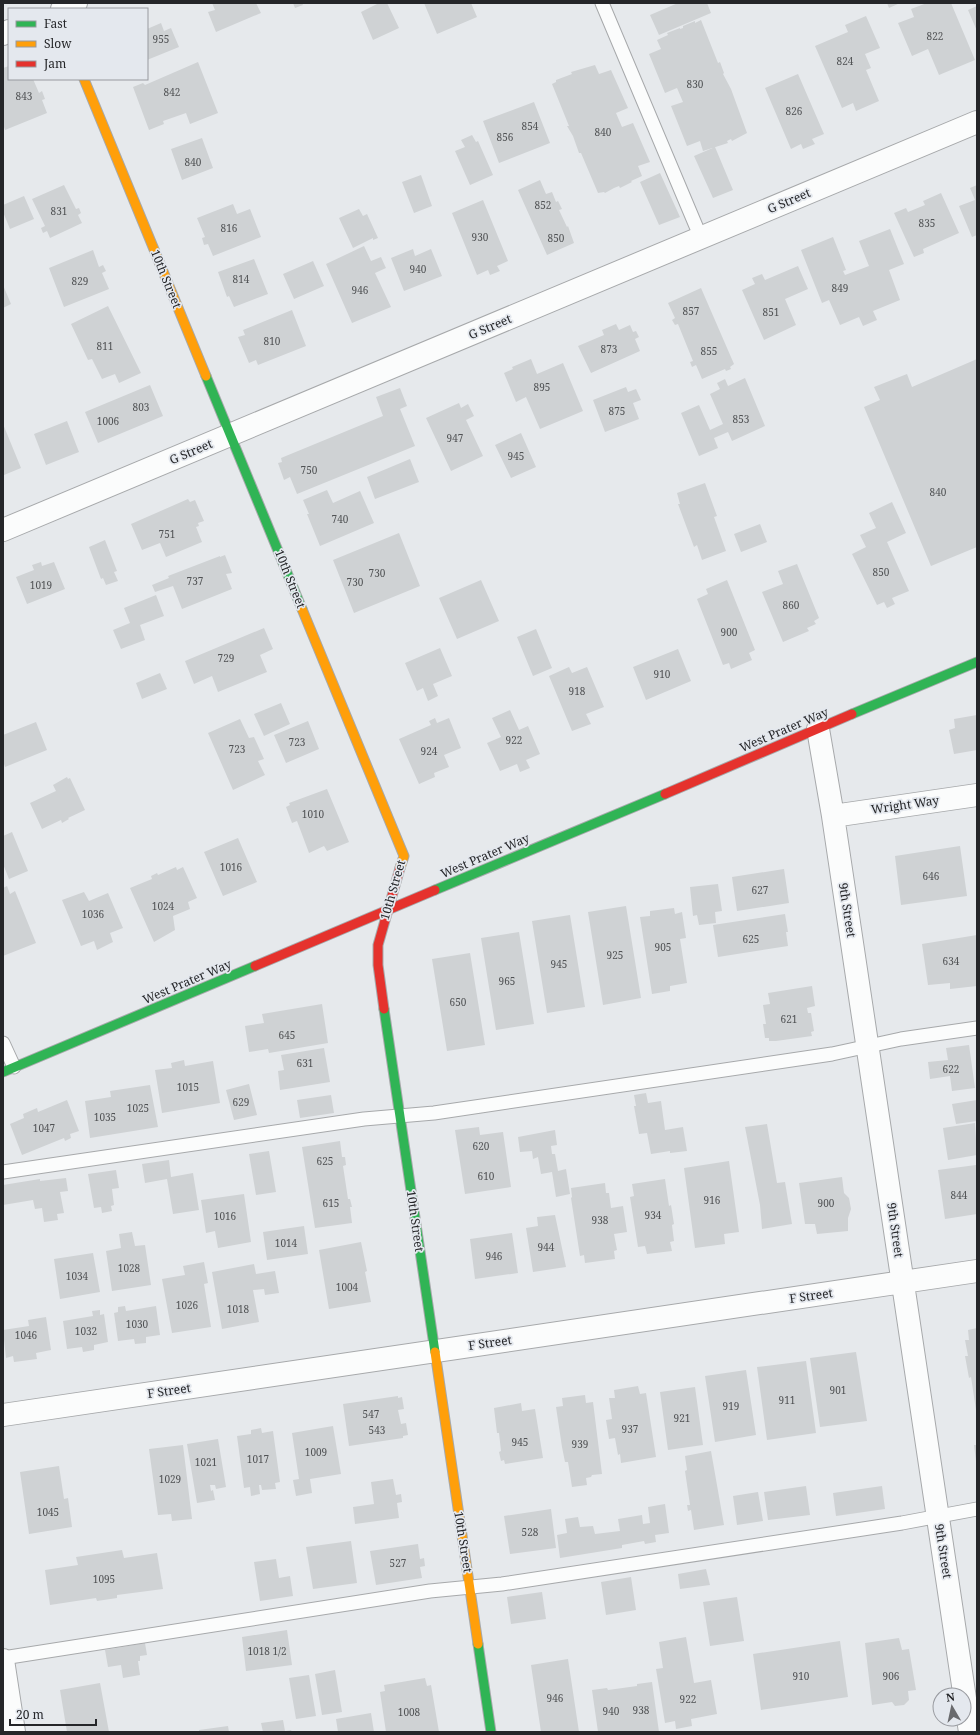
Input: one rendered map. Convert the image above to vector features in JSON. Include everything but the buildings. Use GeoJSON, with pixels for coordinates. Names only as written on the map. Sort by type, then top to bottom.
{"type":"FeatureCollection","features":[{"type":"Feature","properties":{"kind":"street"},"geometry":{"type":"LineString","coordinates":[[64,8],[76,3]]}},
{"type":"Feature","properties":{"kind":"street","name":"10th Street"},"geometry":{"type":"LineString","coordinates":[[84,80],[404,856],[378,945],[378,965],[491,1732]]}},
{"type":"Feature","properties":{"kind":"street","name":"G Street"},"geometry":{"type":"LineString","coordinates":[[3,530],[977,122]]}},
{"type":"Feature","properties":{"kind":"street","name":"West Prater Way"},"geometry":{"type":"LineString","coordinates":[[8,1069],[977,662]]}},
{"type":"Feature","properties":{"kind":"street","name":"9th Street"},"geometry":{"type":"LineString","coordinates":[[818,729],[833,816],[868,1046],[970,1732]]}},
{"type":"Feature","properties":{"kind":"street","name":"Wright Way"},"geometry":{"type":"LineString","coordinates":[[833,816],[977,795]]}},
{"type":"Feature","properties":{"kind":"street","name":"F Street"},"geometry":{"type":"LineString","coordinates":[[3,1415],[977,1271]]}},
{"type":"Feature","properties":{"kind":"street"},"geometry":{"type":"LineString","coordinates":[[3,1659],[14,1732]]}},
{"type":"Feature","properties":{"kind":"lane"},"geometry":{"type":"LineString","coordinates":[[602,3],[701,238]]}},
{"type":"Feature","properties":{"kind":"lane"},"geometry":{"type":"LineString","coordinates":[[3,1172],[364,1118],[442,1112],[832,1054],[901,1039],[977,1028]]}},
{"type":"Feature","properties":{"kind":"lane"},"geometry":{"type":"LineString","coordinates":[[3,1043],[8,1069]]}},
{"type":"Feature","properties":{"kind":"lane"},"geometry":{"type":"LineString","coordinates":[[3,1659],[430,1591],[518,1582],[855,1530],[977,1509]]}},
{"type":"Feature","properties":{"kind":"traffic: fast"},"geometry":{"type":"LineString","coordinates":[[206,376],[302,609]]}},
{"type":"Feature","properties":{"kind":"traffic: fast"},"geometry":{"type":"LineString","coordinates":[[852,714],[977,662]]}},
{"type":"Feature","properties":{"kind":"traffic: fast"},"geometry":{"type":"LineString","coordinates":[[435,890],[665,794]]}},
{"type":"Feature","properties":{"kind":"traffic: fast"},"geometry":{"type":"LineString","coordinates":[[3,1072],[255,966]]}},
{"type":"Feature","properties":{"kind":"traffic: fast"},"geometry":{"type":"LineString","coordinates":[[384,1009],[435,1352]]}},
{"type":"Feature","properties":{"kind":"traffic: fast"},"geometry":{"type":"LineString","coordinates":[[478,1644],[491,1732]]}},
{"type":"Feature","properties":{"kind":"traffic: slow"},"geometry":{"type":"LineString","coordinates":[[84,80],[206,376]]}},
{"type":"Feature","properties":{"kind":"traffic: slow"},"geometry":{"type":"LineString","coordinates":[[302,609],[404,856],[400,868]]}},
{"type":"Feature","properties":{"kind":"traffic: slow"},"geometry":{"type":"LineString","coordinates":[[435,1352],[478,1644]]}},
{"type":"Feature","properties":{"kind":"traffic: jam"},"geometry":{"type":"LineString","coordinates":[[665,794],[852,714]]}},
{"type":"Feature","properties":{"kind":"traffic: jam"},"geometry":{"type":"LineString","coordinates":[[384,1009],[378,965],[378,945],[400,868]]}},
{"type":"Feature","properties":{"kind":"traffic: jam"},"geometry":{"type":"LineString","coordinates":[[255,966],[435,890]]}}]}
